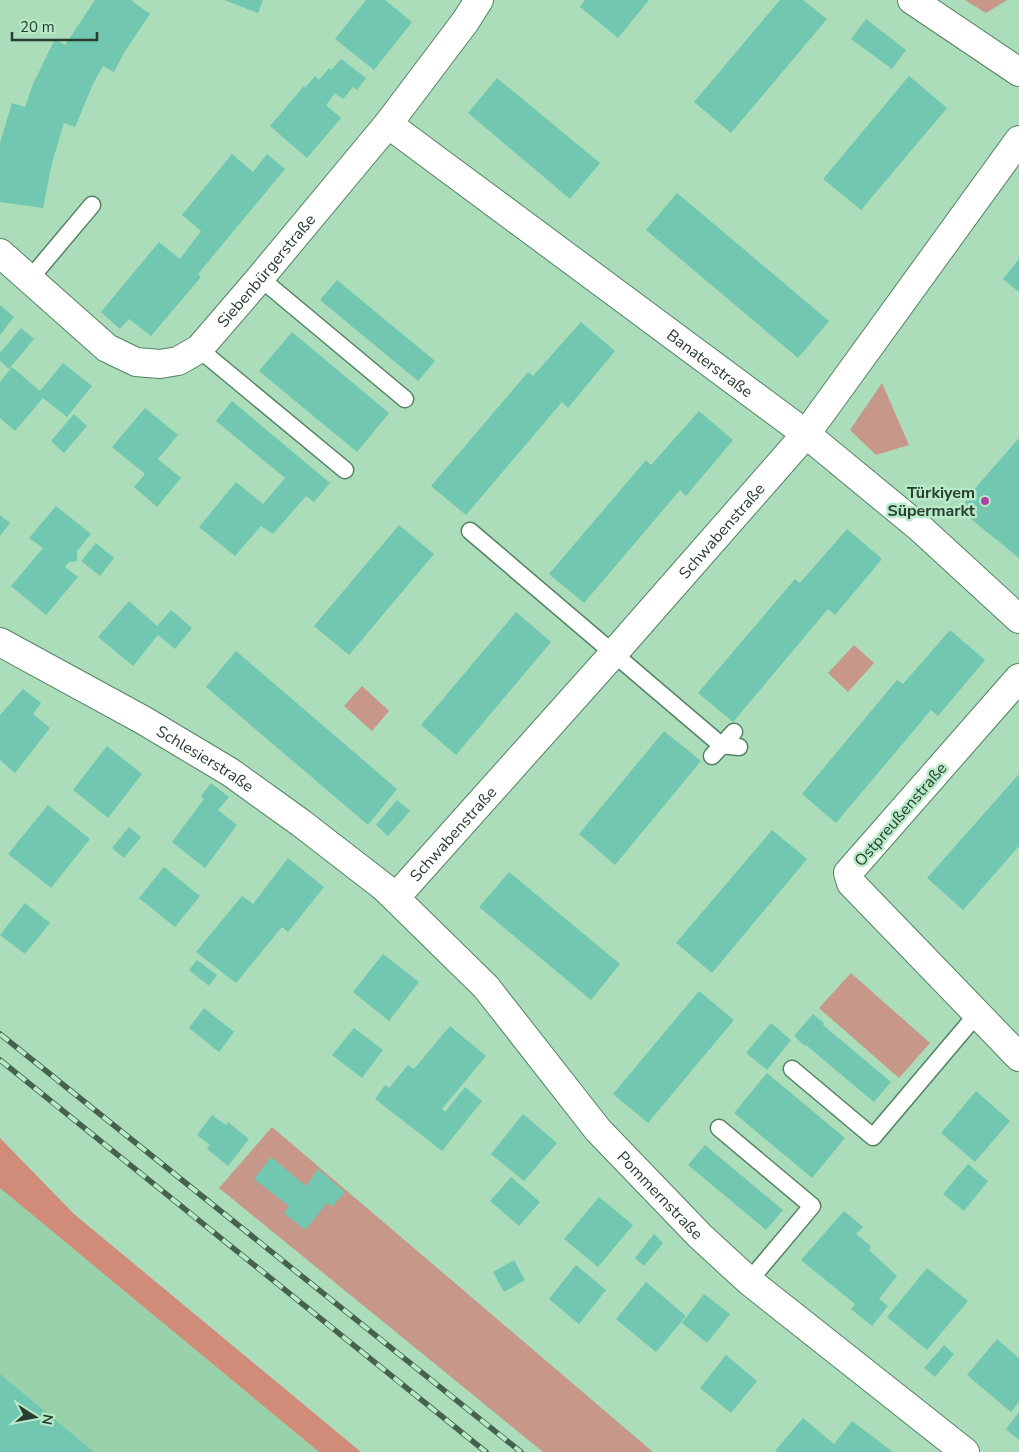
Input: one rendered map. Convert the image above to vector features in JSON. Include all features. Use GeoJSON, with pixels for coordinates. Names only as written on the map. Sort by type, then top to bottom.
{"type":"FeatureCollection","features":[{"type":"Feature","properties":{"kind":"street","name":"Siebenbürgerstraße"},"geometry":{"type":"LineString","coordinates":[[0,253],[108,348],[136,362],[160,364],[178,361],[199,349],[260,278],[388,124],[480,0]]}},
{"type":"Feature","properties":{"kind":"street"},"geometry":{"type":"LineString","coordinates":[[912,0],[1019,72]]}},
{"type":"Feature","properties":{"kind":"street","name":"Banaterstraße"},"geometry":{"type":"LineString","coordinates":[[388,124],[806,434],[920,528],[1019,620]]}},
{"type":"Feature","properties":{"kind":"street","name":"Schwabenstraße"},"geometry":{"type":"LineString","coordinates":[[396,897],[806,434],[1019,140]]}},
{"type":"Feature","properties":{"kind":"street","name":"Schlesierstraße"},"geometry":{"type":"LineString","coordinates":[[0,642],[143,720],[230,772],[302,823],[396,897]]}},
{"type":"Feature","properties":{"kind":"street","name":"Ostpreußenstraße"},"geometry":{"type":"LineString","coordinates":[[1019,678],[848,873],[851,883],[1019,1058]]}},
{"type":"Feature","properties":{"kind":"street","name":"Pommernstraße"},"geometry":{"type":"LineString","coordinates":[[396,897],[486,987],[598,1130],[700,1236],[749,1281],[965,1452]]}},
{"type":"Feature","properties":{"kind":"lane"},"geometry":{"type":"LineString","coordinates":[[29,280],[92,205]]}},
{"type":"Feature","properties":{"kind":"lane"},"geometry":{"type":"LineString","coordinates":[[260,278],[405,399]]}},
{"type":"Feature","properties":{"kind":"lane"},"geometry":{"type":"LineString","coordinates":[[199,349],[345,470]]}},
{"type":"Feature","properties":{"kind":"lane"},"geometry":{"type":"LineString","coordinates":[[468,533],[614,653],[717,750],[736,739]]}},
{"type":"Feature","properties":{"kind":"lane"},"geometry":{"type":"LineString","coordinates":[[792,1069],[873,1137],[977,1014]]}},
{"type":"Feature","properties":{"kind":"lane"},"geometry":{"type":"LineString","coordinates":[[719,1128],[812,1206],[749,1281]]}},
{"type":"Feature","properties":{"kind":"shaded area"},"geometry":{"type":"Polygon","coordinates":[[[965,0],[1007,0],[986,13],[965,0]]]}},
{"type":"Feature","properties":{"kind":"shaded area"},"geometry":{"type":"Polygon","coordinates":[[[882,383],[909,445],[876,455],[850,430],[882,383]]]}},
{"type":"Feature","properties":{"kind":"shaded area"},"geometry":{"type":"Polygon","coordinates":[[[854,645],[874,663],[848,692],[828,673],[854,645]]]}},
{"type":"Feature","properties":{"kind":"shaded area"},"geometry":{"type":"Polygon","coordinates":[[[362,686],[389,711],[372,731],[344,706],[362,686]]]}},
{"type":"Feature","properties":{"kind":"shaded area"},"geometry":{"type":"Polygon","coordinates":[[[851,973],[930,1043],[899,1078],[819,1008],[851,973]]]}},
{"type":"Feature","properties":{"kind":"shaded area"},"geometry":{"type":"Polygon","coordinates":[[[272,1127],[653,1452],[543,1452],[219,1188],[272,1127]]]}},
{"type":"Feature","properties":{"kind":"shaded area"},"geometry":{"type":"Polygon","coordinates":[[[0,1138],[74,1214],[361,1452],[319,1452],[0,1188],[0,1138]]]}},
{"type":"Feature","properties":{"kind":"shaded area"},"geometry":{"type":"Polygon","coordinates":[[[0,1188],[319,1452],[0,1452],[0,1188]]]}},
{"type":"Feature","properties":{"kind":"building"},"geometry":{"type":"Polygon","coordinates":[[[95,0],[131,0],[150,14],[125,51],[114,72],[103,66],[93,84],[75,127],[64,123],[52,163],[43,208],[0,202],[0,143],[12,103],[25,107],[33,84],[55,39],[65,45],[95,0]]]}},
{"type":"Feature","properties":{"kind":"building"},"geometry":{"type":"Polygon","coordinates":[[[224,0],[263,0],[258,13],[224,0]]]}},
{"type":"Feature","properties":{"kind":"building"},"geometry":{"type":"Polygon","coordinates":[[[366,0],[385,0],[412,22],[374,70],[335,39],[366,0]]]}},
{"type":"Feature","properties":{"kind":"building"},"geometry":{"type":"Polygon","coordinates":[[[585,0],[649,0],[618,38],[580,7],[585,0]]]}},
{"type":"Feature","properties":{"kind":"building"},"geometry":{"type":"Polygon","coordinates":[[[780,0],[803,0],[827,19],[731,133],[694,102],[780,0]]]}},
{"type":"Feature","properties":{"kind":"building"},"geometry":{"type":"Polygon","coordinates":[[[866,19],[906,50],[892,69],[851,39],[866,19]]]}},
{"type":"Feature","properties":{"kind":"building"},"geometry":{"type":"Polygon","coordinates":[[[341,59],[366,78],[357,90],[353,87],[343,99],[335,93],[326,105],[341,118],[307,158],[270,126],[304,86],[305,88],[315,76],[319,80],[329,68],[331,70],[341,59]]]}},
{"type":"Feature","properties":{"kind":"building"},"geometry":{"type":"Polygon","coordinates":[[[909,76],[947,108],[861,210],[823,179],[909,76]]]}},
{"type":"Feature","properties":{"kind":"building"},"geometry":{"type":"Polygon","coordinates":[[[497,78],[600,163],[570,199],[468,113],[497,78]]]}},
{"type":"Feature","properties":{"kind":"building"},"geometry":{"type":"Polygon","coordinates":[[[232,154],[253,172],[267,154],[285,169],[198,274],[201,277],[151,336],[129,319],[120,329],[101,312],[159,242],[180,259],[201,231],[182,215],[232,154]]]}},
{"type":"Feature","properties":{"kind":"building"},"geometry":{"type":"Polygon","coordinates":[[[677,193],[829,321],[798,358],[646,230],[677,193]]]}},
{"type":"Feature","properties":{"kind":"building"},"geometry":{"type":"Polygon","coordinates":[[[1019,259],[1019,292],[1003,279],[1019,259]]]}},
{"type":"Feature","properties":{"kind":"building"},"geometry":{"type":"Polygon","coordinates":[[[337,280],[435,361],[418,381],[320,300],[337,280]]]}},
{"type":"Feature","properties":{"kind":"building"},"geometry":{"type":"Polygon","coordinates":[[[0,305],[14,317],[0,335],[0,305]]]}},
{"type":"Feature","properties":{"kind":"building"},"geometry":{"type":"Polygon","coordinates":[[[581,322],[615,351],[568,408],[562,402],[466,515],[431,486],[528,372],[533,376],[581,322]]]}},
{"type":"Feature","properties":{"kind":"building"},"geometry":{"type":"Polygon","coordinates":[[[21,328],[34,339],[9,369],[0,361],[0,353],[21,328]]]}},
{"type":"Feature","properties":{"kind":"building"},"geometry":{"type":"Polygon","coordinates":[[[292,332],[389,413],[357,452],[259,371],[292,332]]]}},
{"type":"Feature","properties":{"kind":"building"},"geometry":{"type":"Polygon","coordinates":[[[63,363],[92,386],[67,417],[43,398],[15,431],[0,418],[0,382],[12,367],[40,391],[63,363]]]}},
{"type":"Feature","properties":{"kind":"building"},"geometry":{"type":"Polygon","coordinates":[[[232,401],[330,483],[314,502],[306,496],[273,534],[261,526],[235,556],[199,527],[236,482],[263,504],[285,478],[216,421],[232,401]]]}},
{"type":"Feature","properties":{"kind":"building"},"geometry":{"type":"Polygon","coordinates":[[[145,408],[178,435],[158,459],[181,478],[157,507],[134,487],[145,474],[112,447],[145,408]]]}},
{"type":"Feature","properties":{"kind":"building"},"geometry":{"type":"Polygon","coordinates":[[[699,411],[733,440],[686,496],[680,490],[584,603],[549,574],[646,460],[651,465],[699,411]]]}},
{"type":"Feature","properties":{"kind":"building"},"geometry":{"type":"Polygon","coordinates":[[[74,414],[87,426],[64,453],[51,441],[74,414]]]}},
{"type":"Feature","properties":{"kind":"building"},"geometry":{"type":"Polygon","coordinates":[[[1019,438],[1019,558],[960,510],[970,494],[1019,438]]]}},
{"type":"Feature","properties":{"kind":"building"},"geometry":{"type":"Polygon","coordinates":[[[56,506],[91,534],[77,551],[77,561],[69,562],[65,567],[78,577],[46,615],[11,586],[43,548],[29,538],[56,506]]]}},
{"type":"Feature","properties":{"kind":"building"},"geometry":{"type":"Polygon","coordinates":[[[0,515],[10,523],[0,536],[0,515]]]}},
{"type":"Feature","properties":{"kind":"building"},"geometry":{"type":"Polygon","coordinates":[[[399,525],[434,554],[349,655],[314,626],[399,525]]]}},
{"type":"Feature","properties":{"kind":"building"},"geometry":{"type":"Polygon","coordinates":[[[847,529],[882,559],[835,615],[828,609],[733,722],[698,693],[795,579],[800,583],[847,529]]]}},
{"type":"Feature","properties":{"kind":"building"},"geometry":{"type":"Polygon","coordinates":[[[96,543],[114,558],[100,576],[81,561],[96,543]]]}},
{"type":"Feature","properties":{"kind":"building"},"geometry":{"type":"Polygon","coordinates":[[[129,601],[157,626],[171,610],[192,628],[175,649],[158,635],[133,666],[98,637],[129,601]]]}},
{"type":"Feature","properties":{"kind":"building"},"geometry":{"type":"Polygon","coordinates":[[[516,612],[551,642],[456,755],[421,725],[516,612]]]}},
{"type":"Feature","properties":{"kind":"building"},"geometry":{"type":"Polygon","coordinates":[[[950,630],[985,660],[938,716],[931,710],[836,823],[802,794],[897,680],[903,684],[950,630]]]}},
{"type":"Feature","properties":{"kind":"building"},"geometry":{"type":"Polygon","coordinates":[[[236,651],[397,789],[368,825],[206,687],[236,651]]]}},
{"type":"Feature","properties":{"kind":"building"},"geometry":{"type":"Polygon","coordinates":[[[23,689],[41,703],[33,714],[50,728],[15,773],[0,760],[0,715],[23,689]]]}},
{"type":"Feature","properties":{"kind":"building"},"geometry":{"type":"Polygon","coordinates":[[[664,731],[701,761],[615,865],[579,834],[664,731]]]}},
{"type":"Feature","properties":{"kind":"building"},"geometry":{"type":"Polygon","coordinates":[[[107,746],[142,774],[108,818],[73,790],[107,746]]]}},
{"type":"Feature","properties":{"kind":"building"},"geometry":{"type":"Polygon","coordinates":[[[1019,774],[1019,846],[963,910],[927,878],[1019,774]]]}},
{"type":"Feature","properties":{"kind":"building"},"geometry":{"type":"Polygon","coordinates":[[[211,783],[229,797],[218,810],[237,825],[205,868],[172,842],[204,799],[201,796],[211,783]]]}},
{"type":"Feature","properties":{"kind":"building"},"geometry":{"type":"Polygon","coordinates":[[[397,800],[410,811],[388,836],[376,825],[397,800]]]}},
{"type":"Feature","properties":{"kind":"building"},"geometry":{"type":"Polygon","coordinates":[[[48,805],[90,839],[51,888],[8,854],[48,805]]]}},
{"type":"Feature","properties":{"kind":"building"},"geometry":{"type":"Polygon","coordinates":[[[129,827],[141,837],[124,858],[112,848],[129,827]]]}},
{"type":"Feature","properties":{"kind":"building"},"geometry":{"type":"Polygon","coordinates":[[[772,830],[807,859],[712,973],[676,943],[772,830]]]}},
{"type":"Feature","properties":{"kind":"building"},"geometry":{"type":"Polygon","coordinates":[[[288,858],[324,887],[288,932],[282,927],[236,983],[196,952],[242,896],[253,904],[288,858]]]}},
{"type":"Feature","properties":{"kind":"building"},"geometry":{"type":"Polygon","coordinates":[[[164,867],[200,896],[175,927],[139,898],[164,867]]]}},
{"type":"Feature","properties":{"kind":"building"},"geometry":{"type":"Polygon","coordinates":[[[509,872],[620,964],[591,1000],[479,907],[509,872]]]}},
{"type":"Feature","properties":{"kind":"building"},"geometry":{"type":"Polygon","coordinates":[[[25,903],[50,923],[25,954],[0,935],[25,903]]]}},
{"type":"Feature","properties":{"kind":"building"},"geometry":{"type":"Polygon","coordinates":[[[383,954],[419,982],[389,1021],[353,992],[383,954]]]}},
{"type":"Feature","properties":{"kind":"building"},"geometry":{"type":"Polygon","coordinates":[[[197,960],[217,975],[209,986],[189,970],[197,960]]]}},
{"type":"Feature","properties":{"kind":"building"},"geometry":{"type":"Polygon","coordinates":[[[699,991],[734,1020],[648,1123],[613,1094],[699,991]]]}},
{"type":"Feature","properties":{"kind":"building"},"geometry":{"type":"Polygon","coordinates":[[[204,1008],[234,1032],[219,1052],[189,1028],[204,1008]]]}},
{"type":"Feature","properties":{"kind":"building"},"geometry":{"type":"Polygon","coordinates":[[[813,1014],[824,1023],[823,1025],[891,1082],[874,1102],[806,1045],[816,1032],[805,1046],[794,1036],[813,1014]]]}},
{"type":"Feature","properties":{"kind":"building"},"geometry":{"type":"Polygon","coordinates":[[[771,1023],[791,1040],[767,1070],[746,1053],[771,1023]]]}},
{"type":"Feature","properties":{"kind":"building"},"geometry":{"type":"Polygon","coordinates":[[[450,1026],[486,1056],[442,1109],[445,1112],[465,1087],[482,1101],[442,1151],[375,1099],[385,1085],[389,1088],[408,1065],[414,1069],[450,1026]]]}},
{"type":"Feature","properties":{"kind":"building"},"geometry":{"type":"Polygon","coordinates":[[[354,1028],[383,1050],[362,1078],[332,1055],[354,1028]]]}},
{"type":"Feature","properties":{"kind":"building"},"geometry":{"type":"Polygon","coordinates":[[[767,1073],[845,1138],[812,1178],[734,1113],[767,1073]]]}},
{"type":"Feature","properties":{"kind":"building"},"geometry":{"type":"Polygon","coordinates":[[[976,1091],[1010,1121],[975,1162],[941,1133],[976,1091]]]}},
{"type":"Feature","properties":{"kind":"building"},"geometry":{"type":"Polygon","coordinates":[[[523,1114],[557,1143],[524,1181],[491,1154],[523,1114]]]}},
{"type":"Feature","properties":{"kind":"building"},"geometry":{"type":"Polygon","coordinates":[[[212,1115],[226,1125],[228,1122],[249,1139],[228,1166],[207,1149],[210,1145],[197,1135],[212,1115]]]}},
{"type":"Feature","properties":{"kind":"building"},"geometry":{"type":"Polygon","coordinates":[[[705,1145],[783,1210],[766,1230],[688,1165],[705,1145]]]}},
{"type":"Feature","properties":{"kind":"building"},"geometry":{"type":"Polygon","coordinates":[[[271,1157],[306,1186],[318,1169],[345,1192],[332,1207],[327,1203],[305,1230],[284,1213],[289,1206],[254,1179],[271,1157]]]}},
{"type":"Feature","properties":{"kind":"building"},"geometry":{"type":"Polygon","coordinates":[[[968,1164],[988,1181],[964,1211],[943,1194],[968,1164]]]}},
{"type":"Feature","properties":{"kind":"building"},"geometry":{"type":"Polygon","coordinates":[[[511,1177],[540,1202],[519,1226],[490,1201],[511,1177]]]}},
{"type":"Feature","properties":{"kind":"building"},"geometry":{"type":"Polygon","coordinates":[[[599,1197],[633,1225],[598,1267],[564,1239],[599,1197]]]}},
{"type":"Feature","properties":{"kind":"building"},"geometry":{"type":"Polygon","coordinates":[[[844,1211],[863,1227],[856,1234],[871,1246],[869,1250],[897,1276],[879,1299],[888,1306],[872,1326],[851,1309],[855,1304],[801,1260],[844,1211]]]}},
{"type":"Feature","properties":{"kind":"building"},"geometry":{"type":"Polygon","coordinates":[[[654,1234],[663,1243],[644,1266],[635,1258],[654,1234]]]}},
{"type":"Feature","properties":{"kind":"building"},"geometry":{"type":"Polygon","coordinates":[[[514,1260],[525,1280],[504,1292],[493,1272],[514,1260]]]}},
{"type":"Feature","properties":{"kind":"building"},"geometry":{"type":"Polygon","coordinates":[[[576,1265],[606,1290],[579,1324],[549,1299],[576,1265]]]}},
{"type":"Feature","properties":{"kind":"building"},"geometry":{"type":"Polygon","coordinates":[[[927,1268],[968,1301],[927,1350],[887,1317],[927,1268]]]}},
{"type":"Feature","properties":{"kind":"building"},"geometry":{"type":"Polygon","coordinates":[[[646,1282],[686,1316],[656,1352],[616,1319],[646,1282]]]}},
{"type":"Feature","properties":{"kind":"building"},"geometry":{"type":"Polygon","coordinates":[[[704,1294],[730,1314],[707,1343],[682,1323],[704,1294]]]}},
{"type":"Feature","properties":{"kind":"building"},"geometry":{"type":"Polygon","coordinates":[[[997,1339],[1019,1358],[1019,1402],[1011,1412],[967,1375],[997,1339]]]}},
{"type":"Feature","properties":{"kind":"building"},"geometry":{"type":"Polygon","coordinates":[[[944,1345],[954,1354],[935,1377],[924,1368],[944,1345]]]}},
{"type":"Feature","properties":{"kind":"building"},"geometry":{"type":"Polygon","coordinates":[[[726,1355],[757,1381],[731,1413],[700,1388],[726,1355]]]}},
{"type":"Feature","properties":{"kind":"building"},"geometry":{"type":"Polygon","coordinates":[[[0,1374],[94,1452],[0,1452],[0,1374]]]}},
{"type":"Feature","properties":{"kind":"building"},"geometry":{"type":"Polygon","coordinates":[[[1019,1412],[1019,1440],[1006,1429],[1019,1412]]]}},
{"type":"Feature","properties":{"kind":"building"},"geometry":{"type":"Polygon","coordinates":[[[803,1418],[834,1444],[852,1421],[893,1452],[776,1452],[803,1418]]]}},
{"type":"Feature","properties":{"kind":"railway"},"geometry":{"type":"LineString","coordinates":[[0,1034],[521,1452]]}},
{"type":"Feature","properties":{"kind":"railway"},"geometry":{"type":"LineString","coordinates":[[0,1060],[486,1452]]}},
{"type":"Feature","properties":{"kind":"place","name":"Türkiyem Süpermarkt"},"geometry":{"type":"Point","coordinates":[985,501]}}]}
